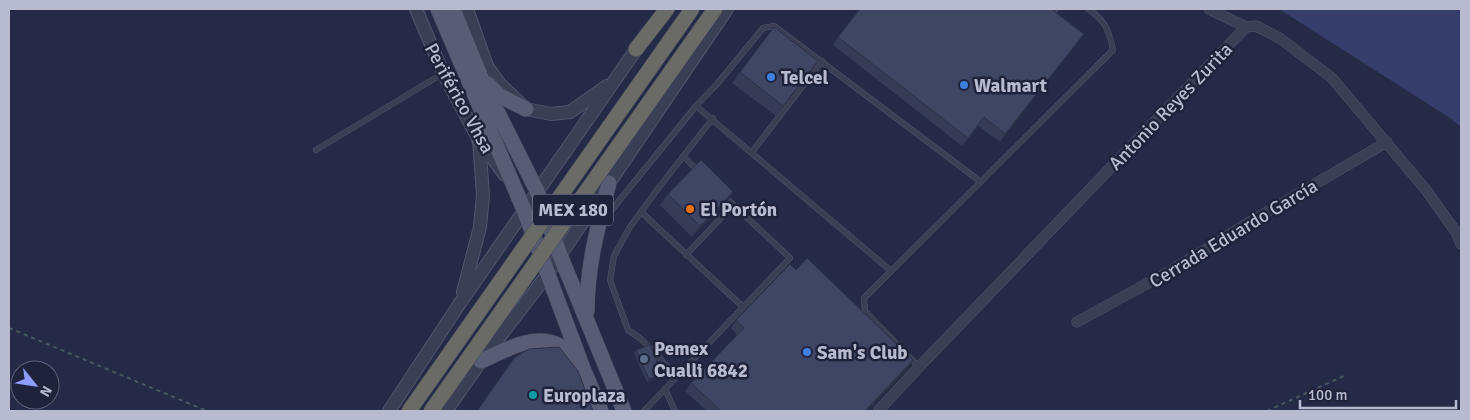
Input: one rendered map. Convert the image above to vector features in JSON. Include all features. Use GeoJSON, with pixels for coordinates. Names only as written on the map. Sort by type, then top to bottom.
{"type":"FeatureCollection","features":[{"type":"Feature","properties":{"kind":"highway"},"geometry":{"type":"LineString","coordinates":[[636,49],[666,9]]}},
{"type":"Feature","properties":{"kind":"highway","name":"MEX 180"},"geometry":{"type":"LineString","coordinates":[[410,411],[692,9]]}},
{"type":"Feature","properties":{"kind":"highway","name":"MEX 180"},"geometry":{"type":"LineString","coordinates":[[431,411],[715,9]]}},
{"type":"Feature","properties":{"kind":"main road"},"geometry":{"type":"LineString","coordinates":[[438,9],[524,210],[584,371],[601,411]]}},
{"type":"Feature","properties":{"kind":"main road"},"geometry":{"type":"LineString","coordinates":[[453,9],[482,78],[537,191],[560,255],[624,411]]}},
{"type":"Feature","properties":{"kind":"main road"},"geometry":{"type":"LineString","coordinates":[[482,78],[500,96],[526,109]]}},
{"type":"Feature","properties":{"kind":"main road"},"geometry":{"type":"LineString","coordinates":[[479,140],[483,115]]}},
{"type":"Feature","properties":{"kind":"main road"},"geometry":{"type":"LineString","coordinates":[[587,320],[587,284],[599,219],[609,183]]}},
{"type":"Feature","properties":{"kind":"main road"},"geometry":{"type":"LineString","coordinates":[[481,361],[519,344],[542,341],[560,346],[584,371]]}},
{"type":"Feature","properties":{"kind":"street","name":"Periférico Vhsa"},"geometry":{"type":"LineString","coordinates":[[416,9],[443,73],[479,140],[512,184]]}},
{"type":"Feature","properties":{"kind":"street","name":"Periférico Vhsa"},"geometry":{"type":"LineString","coordinates":[[467,9],[487,66],[500,84],[526,109]]}},
{"type":"Feature","properties":{"kind":"street"},"geometry":{"type":"LineString","coordinates":[[446,411],[547,274],[727,9]]}},
{"type":"Feature","properties":{"kind":"street"},"geometry":{"type":"LineString","coordinates":[[1209,9],[1246,27]]}},
{"type":"Feature","properties":{"kind":"street","name":"Antonio Reyes Zurita"},"geometry":{"type":"LineString","coordinates":[[878,411],[1246,27],[1256,26],[1281,39],[1332,78],[1387,142],[1441,211],[1456,232],[1461,244]]}},
{"type":"Feature","properties":{"kind":"street"},"geometry":{"type":"LineString","coordinates":[[389,411],[460,303],[636,49]]}},
{"type":"Feature","properties":{"kind":"street"},"geometry":{"type":"LineString","coordinates":[[526,109],[551,114],[570,112],[615,80]]}},
{"type":"Feature","properties":{"kind":"street"},"geometry":{"type":"LineString","coordinates":[[460,303],[480,227],[483,195],[479,140]]}},
{"type":"Feature","properties":{"kind":"street","name":"Cerrada Eduardo García"},"geometry":{"type":"LineString","coordinates":[[1077,322],[1172,270],[1255,218],[1387,142]]}},
{"type":"Feature","properties":{"kind":"lane"},"geometry":{"type":"LineString","coordinates":[[919,367],[865,311],[864,298],[1114,50],[1110,32],[1099,16],[1088,9]]}},
{"type":"Feature","properties":{"kind":"lane"},"geometry":{"type":"LineString","coordinates":[[599,219],[610,212],[696,106],[763,28],[774,26],[981,182]]}},
{"type":"Feature","properties":{"kind":"lane"},"geometry":{"type":"LineString","coordinates":[[752,152],[822,61]]}},
{"type":"Feature","properties":{"kind":"lane"},"geometry":{"type":"LineString","coordinates":[[316,150],[443,73]]}},
{"type":"Feature","properties":{"kind":"lane"},"geometry":{"type":"LineString","coordinates":[[696,106],[891,271]]}},
{"type":"Feature","properties":{"kind":"lane"},"geometry":{"type":"LineString","coordinates":[[677,376],[641,339],[628,330],[610,280],[614,256],[641,212],[712,118]]}},
{"type":"Feature","properties":{"kind":"lane"},"geometry":{"type":"LineString","coordinates":[[682,156],[702,175]]}},
{"type":"Feature","properties":{"kind":"lane"},"geometry":{"type":"LineString","coordinates":[[644,411],[790,258],[721,193]]}},
{"type":"Feature","properties":{"kind":"lane"},"geometry":{"type":"LineString","coordinates":[[686,254],[733,205]]}},
{"type":"Feature","properties":{"kind":"lane"},"geometry":{"type":"LineString","coordinates":[[641,212],[743,307]]}},
{"type":"Feature","properties":{"kind":"lane"},"geometry":{"type":"LineString","coordinates":[[665,389],[675,411]]}},
{"type":"Feature","properties":{"kind":"path"},"geometry":{"type":"LineString","coordinates":[[9,328],[207,411]]}},
{"type":"Feature","properties":{"kind":"path"},"geometry":{"type":"LineString","coordinates":[[1267,411],[1346,375]]}},
{"type":"Feature","properties":{"kind":"water"},"geometry":{"type":"Polygon","coordinates":[[[1279,9],[1461,9],[1461,127],[1450,118],[1279,9]]]}},
{"type":"Feature","properties":{"kind":"building","name":"Walmart"},"geometry":{"type":"Polygon","coordinates":[[[860,9],[1051,9],[1084,34],[1005,134],[984,117],[968,138],[838,37],[860,9]]]}},
{"type":"Feature","properties":{"kind":"building","name":"Telcel"},"geometry":{"type":"Polygon","coordinates":[[[774,27],[818,61],[783,106],[740,72],[774,27]]]}},
{"type":"Feature","properties":{"kind":"building"},"geometry":{"type":"Polygon","coordinates":[[[701,160],[733,192],[700,226],[668,194],[701,160]]]}},
{"type":"Feature","properties":{"kind":"building","name":"Sam's Club"},"geometry":{"type":"Polygon","coordinates":[[[807,258],[913,360],[865,411],[721,411],[691,383],[744,328],[736,320],[790,264],[796,270],[807,258]]]}},
{"type":"Feature","properties":{"kind":"building"},"geometry":{"type":"Polygon","coordinates":[[[650,345],[662,374],[649,379],[636,350],[650,345]]]}},
{"type":"Feature","properties":{"kind":"building","name":"Europlaza"},"geometry":{"type":"Polygon","coordinates":[[[559,347],[578,371],[593,411],[477,411],[514,358],[529,349],[559,347]]]}},
{"type":"Feature","properties":{"kind":"place","name":"Telcel"},"geometry":{"type":"Point","coordinates":[771,77]}},
{"type":"Feature","properties":{"kind":"place","name":"Walmart"},"geometry":{"type":"Point","coordinates":[964,85]}},
{"type":"Feature","properties":{"kind":"place","name":"El Portón"},"geometry":{"type":"Point","coordinates":[690,209]}},
{"type":"Feature","properties":{"kind":"place","name":"Sam's Club"},"geometry":{"type":"Point","coordinates":[807,352]}},
{"type":"Feature","properties":{"kind":"place","name":"Pemex Cualli 6842"},"geometry":{"type":"Point","coordinates":[644,359]}},
{"type":"Feature","properties":{"kind":"place","name":"Europlaza"},"geometry":{"type":"Point","coordinates":[533,395]}}]}
